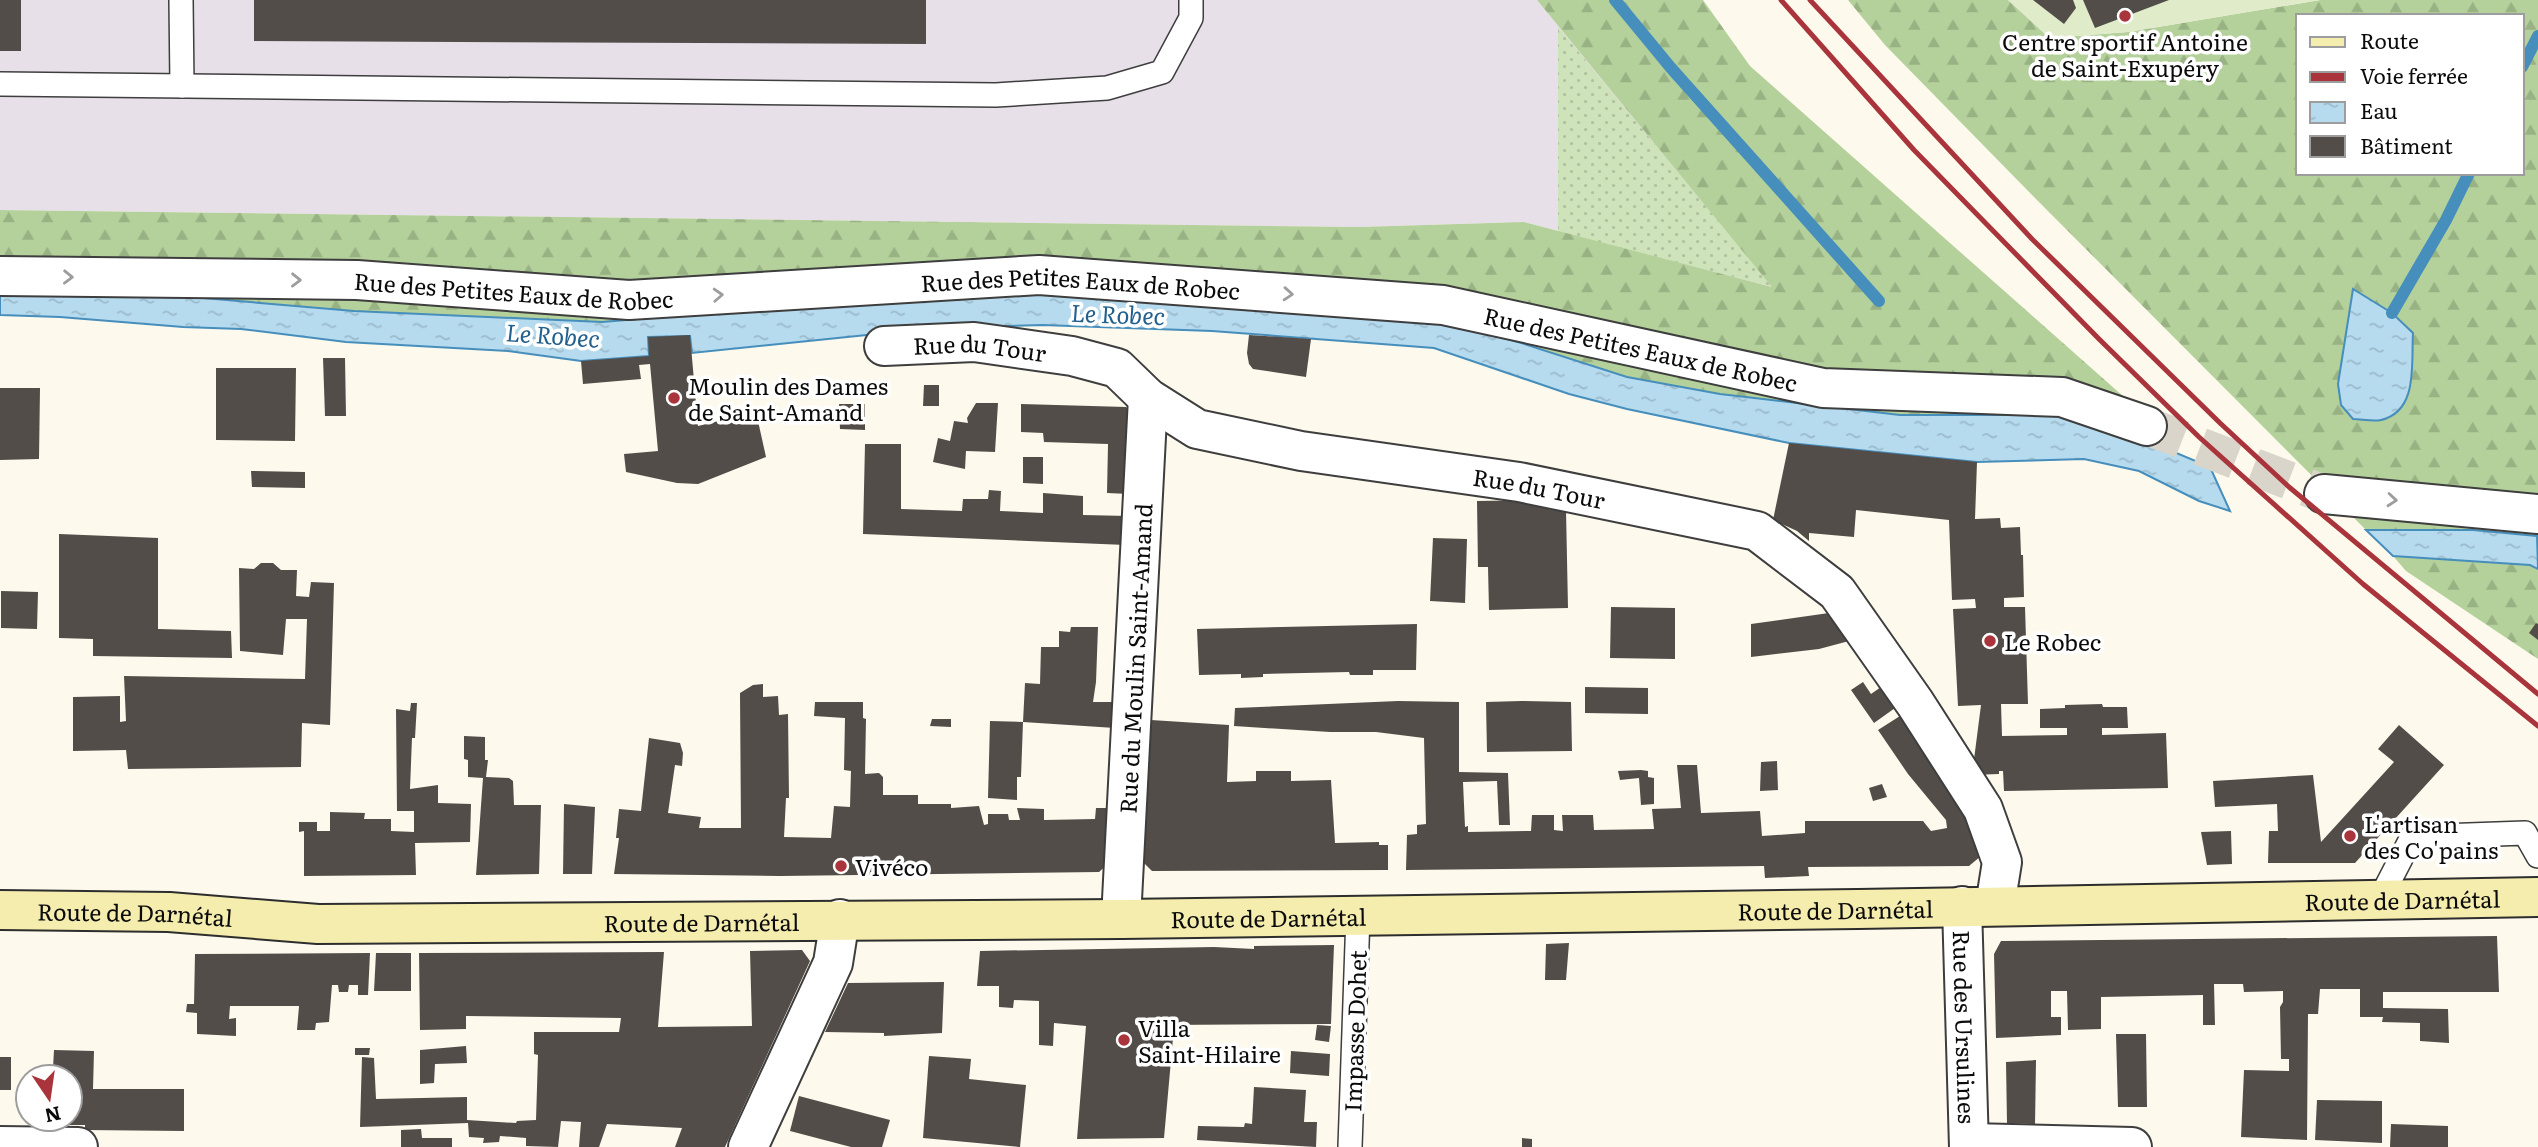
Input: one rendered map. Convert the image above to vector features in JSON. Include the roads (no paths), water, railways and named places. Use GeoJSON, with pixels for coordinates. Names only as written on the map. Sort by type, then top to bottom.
{"type":"FeatureCollection","features":[{"type":"Feature","properties":{"kind":"street","name":"Rue des Petites Eaux de Robec"},"geometry":{"type":"LineString","coordinates":[[0,276],[357,280],[629,300],[1039,275],[1443,305],[1823,388],[2062,397],[2147,426]]}},
{"type":"Feature","properties":{"kind":"street","name":"Rue du Tour"},"geometry":{"type":"LineString","coordinates":[[884,346],[974,342],[1072,356],[1117,368],[1148,398],[1197,429],[1301,450],[1520,482],[1757,531],[1837,592],[1915,704],[1983,809],[2002,862],[1979,906]]}},
{"type":"Feature","properties":{"kind":"street","name":"Rue du Moulin Saint-Amand"},"geometry":{"type":"LineString","coordinates":[[1121,919],[1148,398]]}},
{"type":"Feature","properties":{"kind":"street"},"geometry":{"type":"LineString","coordinates":[[2325,494],[2538,514]]}},
{"type":"Feature","properties":{"kind":"street","name":"Route de Darnétal"},"geometry":{"type":"LineString","coordinates":[[0,910],[169,912],[317,924],[1121,919],[2538,897]]}},
{"type":"Feature","properties":{"kind":"street","name":"Rue des Ursulines"},"geometry":{"type":"LineString","coordinates":[[1969,1145],[1979,906]]}},
{"type":"Feature","properties":{"kind":"street"},"geometry":{"type":"LineString","coordinates":[[748,1147],[833,963],[840,919]]}},
{"type":"Feature","properties":{"kind":"street"},"geometry":{"type":"LineString","coordinates":[[1969,1145],[2132,1147]]}},
{"type":"Feature","properties":{"kind":"street"},"geometry":{"type":"LineString","coordinates":[[0,1146],[78,1147]]}},
{"type":"Feature","properties":{"kind":"lane"},"geometry":{"type":"LineString","coordinates":[[181,0],[181,86]]}},
{"type":"Feature","properties":{"kind":"lane"},"geometry":{"type":"LineString","coordinates":[[0,84],[996,95],[1107,88],[1163,72],[1191,18],[1191,0]]}},
{"type":"Feature","properties":{"kind":"lane"},"geometry":{"type":"LineString","coordinates":[[2380,899],[2412,837],[2525,833],[2538,856]]}},
{"type":"Feature","properties":{"kind":"lane","name":"Impasse Dohet"},"geometry":{"type":"LineString","coordinates":[[1350,1147],[1358,915]]}},
{"type":"Feature","properties":{"kind":"water"},"geometry":{"type":"Polygon","coordinates":[[[2353,289],[2392,313],[2413,333],[2412,371],[2407,396],[2402,407],[2381,420],[2353,419],[2341,405],[2338,384],[2353,289]]]}},
{"type":"Feature","properties":{"kind":"water"},"geometry":{"type":"Polygon","coordinates":[[[0,291],[168,295],[354,311],[602,322],[840,302],[1038,294],[1434,319],[1518,342],[1627,377],[1720,394],[1900,415],[2052,415],[2107,424],[2210,467],[2230,511],[2199,501],[2139,471],[2084,459],[1977,462],[1789,443],[1569,394],[1434,348],[1212,331],[1042,325],[935,328],[692,353],[690,336],[648,337],[649,356],[581,361],[508,351],[346,342],[241,329],[0,315],[0,291]]]}},
{"type":"Feature","properties":{"kind":"water"},"geometry":{"type":"Polygon","coordinates":[[[2366,530],[2473,530],[2537,536],[2538,569],[2530,565],[2393,556],[2366,530]]]}},
{"type":"Feature","properties":{"kind":"waterway"},"geometry":{"type":"LineString","coordinates":[[1615,0],[1671,68],[1879,301]]}},
{"type":"Feature","properties":{"kind":"waterway"},"geometry":{"type":"LineString","coordinates":[[2524,63],[2538,36]]}},
{"type":"Feature","properties":{"kind":"waterway"},"geometry":{"type":"LineString","coordinates":[[2392,313],[2446,220],[2468,175]]}},
{"type":"Feature","properties":{"kind":"tunnel"},"geometry":{"type":"LineString","coordinates":[[2147,426],[2324,494]]}},
{"type":"Feature","properties":{"kind":"railway"},"geometry":{"type":"LineString","coordinates":[[1781,0],[1914,150],[2199,437],[2363,584],[2538,726]]}},
{"type":"Feature","properties":{"kind":"railway"},"geometry":{"type":"LineString","coordinates":[[1810,0],[2032,239],[2220,423],[2289,487],[2538,694]]}},
{"type":"Feature","properties":{"kind":"place","name":"Centre sportif Antoine de Saint-Exupéry"},"geometry":{"type":"Point","coordinates":[2125,16]}},
{"type":"Feature","properties":{"kind":"place","name":"Moulin des Dames de Saint-Amand"},"geometry":{"type":"Point","coordinates":[674,398]}},
{"type":"Feature","properties":{"kind":"place","name":"Le Robec"},"geometry":{"type":"Point","coordinates":[1990,641]}},
{"type":"Feature","properties":{"kind":"place","name":"L'artisan des Co'pains"},"geometry":{"type":"Point","coordinates":[2350,836]}},
{"type":"Feature","properties":{"kind":"place","name":"Vivéco"},"geometry":{"type":"Point","coordinates":[841,866]}},
{"type":"Feature","properties":{"kind":"place","name":"Villa Saint-Hilaire"},"geometry":{"type":"Point","coordinates":[1124,1040]}}]}
